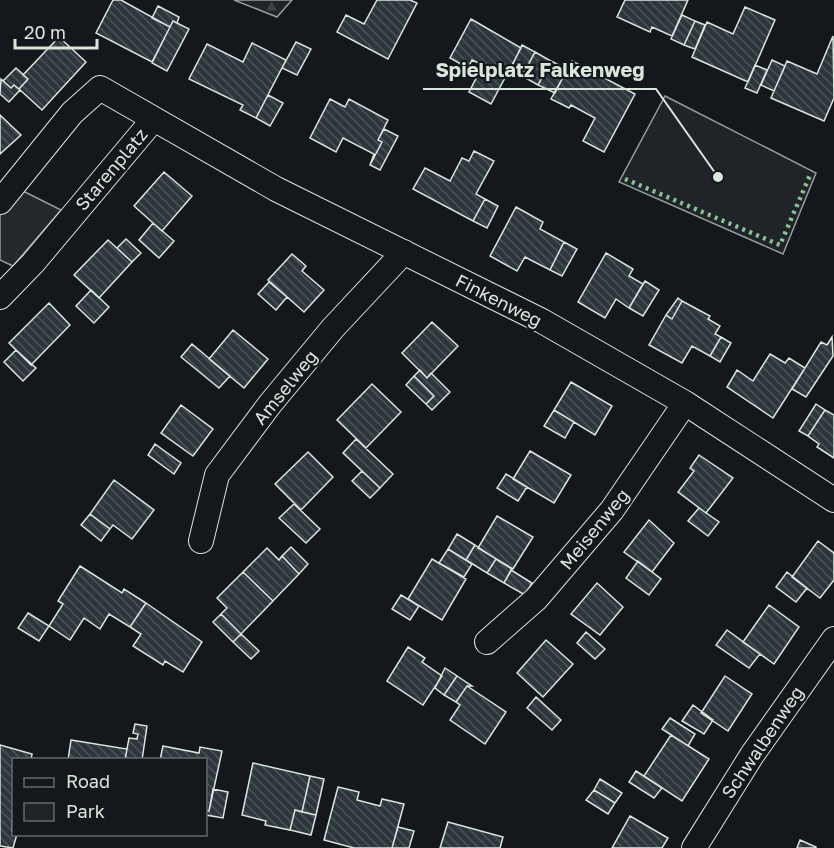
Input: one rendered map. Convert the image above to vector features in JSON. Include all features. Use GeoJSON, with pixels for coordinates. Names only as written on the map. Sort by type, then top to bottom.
{"type":"FeatureCollection","features":[{"type":"Feature","properties":{"kind":"street","name":"Starenplatz"},"geometry":{"type":"LineString","coordinates":[[0,202],[72,113],[100,88],[153,120],[33,263],[0,297]]}},
{"type":"Feature","properties":{"kind":"street","name":"Finkenweg"},"geometry":{"type":"LineString","coordinates":[[153,120],[276,189],[542,321],[685,403],[834,500]]}},
{"type":"Feature","properties":{"kind":"street","name":"Amselweg"},"geometry":{"type":"LineString","coordinates":[[201,541],[217,476],[291,378],[404,252]]}},
{"type":"Feature","properties":{"kind":"street","name":"Meisenweg"},"geometry":{"type":"LineString","coordinates":[[487,642],[536,599],[612,510],[685,403]]}},
{"type":"Feature","properties":{"kind":"street","name":"Schwalbenweg"},"geometry":{"type":"LineString","coordinates":[[694,848],[752,755],[834,639]]}},
{"type":"Feature","properties":{"kind":"green space"},"geometry":{"type":"Polygon","coordinates":[[[234,0],[292,0],[277,17],[234,0]]]}},
{"type":"Feature","properties":{"kind":"green space"},"geometry":{"type":"Polygon","coordinates":[[[665,96],[816,173],[783,254],[619,182],[665,96]]]}},
{"type":"Feature","properties":{"kind":"shaded area"},"geometry":{"type":"Polygon","coordinates":[[[19,189],[61,210],[13,266],[0,260],[0,213],[19,189]]]}},
{"type":"Feature","properties":{"kind":"building"},"geometry":{"type":"Polygon","coordinates":[[[113,0],[121,0],[170,27],[152,62],[96,33],[113,0]]]}},
{"type":"Feature","properties":{"kind":"building"},"geometry":{"type":"Polygon","coordinates":[[[377,0],[410,0],[417,3],[388,59],[337,32],[346,15],[364,24],[377,0]]]}},
{"type":"Feature","properties":{"kind":"building"},"geometry":{"type":"Polygon","coordinates":[[[625,0],[688,0],[672,36],[652,27],[650,32],[617,17],[625,0]]]}},
{"type":"Feature","properties":{"kind":"building"},"geometry":{"type":"Polygon","coordinates":[[[158,6],[179,17],[177,23],[173,21],[170,27],[152,18],[158,6]]]}},
{"type":"Feature","properties":{"kind":"building"},"geometry":{"type":"Polygon","coordinates":[[[745,7],[775,20],[748,82],[692,57],[707,22],[733,34],[745,7]]]}},
{"type":"Feature","properties":{"kind":"building"},"geometry":{"type":"Polygon","coordinates":[[[682,15],[695,21],[684,45],[671,39],[682,15]]]}},
{"type":"Feature","properties":{"kind":"building"},"geometry":{"type":"Polygon","coordinates":[[[471,19],[521,48],[491,104],[469,92],[483,65],[472,60],[468,68],[450,58],[471,19]]]}},
{"type":"Feature","properties":{"kind":"building"},"geometry":{"type":"Polygon","coordinates":[[[173,21],[189,29],[167,71],[152,63],[173,21]]]}},
{"type":"Feature","properties":{"kind":"building"},"geometry":{"type":"Polygon","coordinates":[[[695,21],[705,25],[695,49],[684,45],[695,21]]]}},
{"type":"Feature","properties":{"kind":"building"},"geometry":{"type":"Polygon","coordinates":[[[833,36],[834,98],[824,121],[771,98],[787,61],[817,74],[833,36]]]}},
{"type":"Feature","properties":{"kind":"building"},"geometry":{"type":"Polygon","coordinates":[[[59,37],[86,62],[42,110],[19,89],[28,79],[23,75],[59,37]]]}},
{"type":"Feature","properties":{"kind":"building"},"geometry":{"type":"Polygon","coordinates":[[[296,42],[311,49],[297,75],[282,68],[296,42]]]}},
{"type":"Feature","properties":{"kind":"building"},"geometry":{"type":"Polygon","coordinates":[[[252,43],[286,60],[256,118],[240,110],[243,105],[189,79],[207,44],[243,62],[252,43]]]}},
{"type":"Feature","properties":{"kind":"building"},"geometry":{"type":"Polygon","coordinates":[[[522,45],[535,52],[523,75],[511,68],[522,45]]]}},
{"type":"Feature","properties":{"kind":"building"},"geometry":{"type":"Polygon","coordinates":[[[535,52],[551,61],[538,85],[522,76],[535,52]]]}},
{"type":"Feature","properties":{"kind":"building"},"geometry":{"type":"Polygon","coordinates":[[[772,60],[785,66],[774,91],[761,85],[772,60]]]}},
{"type":"Feature","properties":{"kind":"building"},"geometry":{"type":"Polygon","coordinates":[[[551,61],[567,69],[555,93],[538,85],[551,61]]]}},
{"type":"Feature","properties":{"kind":"building"},"geometry":{"type":"Polygon","coordinates":[[[572,61],[635,94],[604,152],[583,141],[595,118],[571,105],[569,108],[551,99],[572,61]]]}},
{"type":"Feature","properties":{"kind":"building"},"geometry":{"type":"Polygon","coordinates":[[[755,65],[767,70],[757,93],[745,88],[755,65]]]}},
{"type":"Feature","properties":{"kind":"building"},"geometry":{"type":"Polygon","coordinates":[[[16,68],[28,79],[19,89],[14,85],[11,88],[3,81],[16,68]]]}},
{"type":"Feature","properties":{"kind":"building"},"geometry":{"type":"Polygon","coordinates":[[[1,79],[11,88],[14,85],[20,90],[9,102],[0,94],[1,79]]]}},
{"type":"Feature","properties":{"kind":"building"},"geometry":{"type":"Polygon","coordinates":[[[268,95],[283,103],[270,126],[256,118],[268,95]]]}},
{"type":"Feature","properties":{"kind":"building"},"geometry":{"type":"Polygon","coordinates":[[[330,99],[345,107],[349,99],[388,120],[378,140],[382,142],[370,165],[374,154],[343,138],[336,152],[310,138],[330,99]]]}},
{"type":"Feature","properties":{"kind":"building"},"geometry":{"type":"Polygon","coordinates":[[[0,115],[21,135],[0,154],[0,115]]]}},
{"type":"Feature","properties":{"kind":"building"},"geometry":{"type":"Polygon","coordinates":[[[384,129],[398,136],[380,170],[370,165],[382,142],[378,140],[384,129]]]}},
{"type":"Feature","properties":{"kind":"building"},"geometry":{"type":"Polygon","coordinates":[[[474,151],[494,161],[476,194],[485,199],[473,221],[413,189],[425,168],[450,181],[462,158],[469,161],[474,151]]]}},
{"type":"Feature","properties":{"kind":"building"},"geometry":{"type":"Polygon","coordinates":[[[164,172],[192,196],[162,231],[134,206],[164,172]]]}},
{"type":"Feature","properties":{"kind":"building"},"geometry":{"type":"Polygon","coordinates":[[[485,199],[498,206],[487,228],[473,221],[485,199]]]}},
{"type":"Feature","properties":{"kind":"building"},"geometry":{"type":"Polygon","coordinates":[[[516,207],[543,222],[540,229],[564,242],[550,270],[525,257],[517,271],[490,256],[516,207]]]}},
{"type":"Feature","properties":{"kind":"building"},"geometry":{"type":"Polygon","coordinates":[[[153,223],[174,241],[159,258],[139,240],[153,223]]]}},
{"type":"Feature","properties":{"kind":"building"},"geometry":{"type":"Polygon","coordinates":[[[126,239],[141,253],[132,262],[117,248],[126,239]]]}},
{"type":"Feature","properties":{"kind":"building"},"geometry":{"type":"Polygon","coordinates":[[[108,240],[132,262],[99,298],[74,275],[108,240]]]}},
{"type":"Feature","properties":{"kind":"building"},"geometry":{"type":"Polygon","coordinates":[[[564,242],[577,249],[562,276],[550,270],[564,242]]]}},
{"type":"Feature","properties":{"kind":"building"},"geometry":{"type":"Polygon","coordinates":[[[606,253],[633,269],[629,276],[643,284],[629,308],[616,299],[605,318],[578,302],[606,253]]]}},
{"type":"Feature","properties":{"kind":"building"},"geometry":{"type":"Polygon","coordinates":[[[292,254],[306,266],[302,271],[324,290],[304,312],[268,280],[292,254]]]}},
{"type":"Feature","properties":{"kind":"building"},"geometry":{"type":"Polygon","coordinates":[[[645,281],[659,290],[643,316],[629,308],[645,281]]]}},
{"type":"Feature","properties":{"kind":"building"},"geometry":{"type":"Polygon","coordinates":[[[269,282],[287,297],[276,310],[258,294],[269,282]]]}},
{"type":"Feature","properties":{"kind":"building"},"geometry":{"type":"Polygon","coordinates":[[[91,290],[109,307],[94,323],[76,306],[91,290]]]}},
{"type":"Feature","properties":{"kind":"building"},"geometry":{"type":"Polygon","coordinates":[[[678,298],[682,301],[672,319],[666,315],[678,298]]]}},
{"type":"Feature","properties":{"kind":"building"},"geometry":{"type":"Polygon","coordinates":[[[682,301],[710,316],[708,319],[720,326],[715,334],[721,337],[710,356],[692,346],[682,363],[649,345],[666,315],[672,319],[682,301]]]}},
{"type":"Feature","properties":{"kind":"building"},"geometry":{"type":"Polygon","coordinates":[[[49,303],[70,325],[31,365],[9,343],[49,303]]]}},
{"type":"Feature","properties":{"kind":"building"},"geometry":{"type":"Polygon","coordinates":[[[432,322],[458,346],[427,378],[402,353],[432,322]]]}},
{"type":"Feature","properties":{"kind":"building"},"geometry":{"type":"Polygon","coordinates":[[[233,330],[268,359],[244,388],[209,359],[233,330]]]}},
{"type":"Feature","properties":{"kind":"building"},"geometry":{"type":"Polygon","coordinates":[[[721,337],[731,343],[720,362],[710,356],[721,337]]]}},
{"type":"Feature","properties":{"kind":"building"},"geometry":{"type":"Polygon","coordinates":[[[832,337],[833,356],[806,397],[792,389],[821,342],[827,345],[832,337]]]}},
{"type":"Feature","properties":{"kind":"building"},"geometry":{"type":"Polygon","coordinates":[[[192,344],[230,376],[219,388],[181,357],[192,344]]]}},
{"type":"Feature","properties":{"kind":"building"},"geometry":{"type":"Polygon","coordinates":[[[16,350],[36,368],[23,381],[4,362],[16,350]]]}},
{"type":"Feature","properties":{"kind":"building"},"geometry":{"type":"Polygon","coordinates":[[[770,354],[785,363],[789,358],[805,368],[773,418],[727,387],[737,370],[753,381],[770,354]]]}},
{"type":"Feature","properties":{"kind":"building"},"geometry":{"type":"Polygon","coordinates":[[[420,370],[427,378],[431,373],[450,392],[432,410],[426,404],[434,396],[414,376],[420,370]]]}},
{"type":"Feature","properties":{"kind":"building"},"geometry":{"type":"Polygon","coordinates":[[[414,376],[434,396],[426,404],[406,385],[414,376]]]}},
{"type":"Feature","properties":{"kind":"building"},"geometry":{"type":"Polygon","coordinates":[[[571,382],[612,406],[595,435],[554,410],[571,382]]]}},
{"type":"Feature","properties":{"kind":"building"},"geometry":{"type":"Polygon","coordinates":[[[372,384],[401,412],[366,448],[337,420],[372,384]]]}},
{"type":"Feature","properties":{"kind":"building"},"geometry":{"type":"Polygon","coordinates":[[[816,404],[825,410],[808,436],[799,431],[816,404]]]}},
{"type":"Feature","properties":{"kind":"building"},"geometry":{"type":"Polygon","coordinates":[[[181,405],[213,429],[193,456],[161,433],[181,405]]]}},
{"type":"Feature","properties":{"kind":"building"},"geometry":{"type":"Polygon","coordinates":[[[554,410],[574,422],[565,438],[544,426],[554,410]]]}},
{"type":"Feature","properties":{"kind":"building"},"geometry":{"type":"Polygon","coordinates":[[[825,410],[834,415],[834,458],[817,447],[819,444],[808,436],[825,410]]]}},
{"type":"Feature","properties":{"kind":"building"},"geometry":{"type":"Polygon","coordinates":[[[356,439],[393,474],[380,488],[343,453],[356,439]]]}},
{"type":"Feature","properties":{"kind":"building"},"geometry":{"type":"Polygon","coordinates":[[[155,444],[181,463],[174,474],[148,455],[155,444]]]}},
{"type":"Feature","properties":{"kind":"building"},"geometry":{"type":"Polygon","coordinates":[[[530,451],[571,475],[554,503],[513,479],[530,451]]]}},
{"type":"Feature","properties":{"kind":"building"},"geometry":{"type":"Polygon","coordinates":[[[308,452],[333,477],[301,510],[275,484],[308,452]]]}},
{"type":"Feature","properties":{"kind":"building"},"geometry":{"type":"Polygon","coordinates":[[[699,455],[733,478],[706,513],[678,492],[694,471],[690,468],[699,455]]]}},
{"type":"Feature","properties":{"kind":"building"},"geometry":{"type":"Polygon","coordinates":[[[362,471],[380,488],[370,498],[352,481],[362,471]]]}},
{"type":"Feature","properties":{"kind":"building"},"geometry":{"type":"Polygon","coordinates":[[[506,474],[527,487],[518,501],[497,488],[506,474]]]}},
{"type":"Feature","properties":{"kind":"building"},"geometry":{"type":"Polygon","coordinates":[[[114,480],[154,510],[132,539],[113,525],[110,529],[90,514],[114,480]]]}},
{"type":"Feature","properties":{"kind":"building"},"geometry":{"type":"Polygon","coordinates":[[[294,504],[320,529],[306,543],[279,518],[294,504]]]}},
{"type":"Feature","properties":{"kind":"building"},"geometry":{"type":"Polygon","coordinates":[[[699,508],[719,522],[708,536],[688,521],[699,508]]]}},
{"type":"Feature","properties":{"kind":"building"},"geometry":{"type":"Polygon","coordinates":[[[90,514],[110,529],[101,541],[81,525],[90,514]]]}},
{"type":"Feature","properties":{"kind":"building"},"geometry":{"type":"Polygon","coordinates":[[[497,516],[533,537],[513,569],[478,548],[497,516]]]}},
{"type":"Feature","properties":{"kind":"building"},"geometry":{"type":"Polygon","coordinates":[[[649,520],[674,543],[652,572],[624,552],[649,520]]]}},
{"type":"Feature","properties":{"kind":"building"},"geometry":{"type":"Polygon","coordinates":[[[457,534],[475,545],[466,560],[448,549],[457,534]]]}},
{"type":"Feature","properties":{"kind":"building"},"geometry":{"type":"Polygon","coordinates":[[[818,541],[834,553],[834,580],[820,598],[792,577],[818,541]]]}},
{"type":"Feature","properties":{"kind":"building"},"geometry":{"type":"Polygon","coordinates":[[[475,545],[496,559],[487,573],[466,560],[475,545]]]}},
{"type":"Feature","properties":{"kind":"building"},"geometry":{"type":"Polygon","coordinates":[[[291,547],[308,564],[299,574],[282,556],[291,547]]]}},
{"type":"Feature","properties":{"kind":"building"},"geometry":{"type":"Polygon","coordinates":[[[267,548],[279,560],[282,556],[299,574],[273,601],[243,572],[267,548]]]}},
{"type":"Feature","properties":{"kind":"building"},"geometry":{"type":"Polygon","coordinates":[[[448,549],[472,564],[464,577],[439,563],[448,549]]]}},
{"type":"Feature","properties":{"kind":"building"},"geometry":{"type":"Polygon","coordinates":[[[432,559],[466,579],[442,620],[408,599],[432,559]]]}},
{"type":"Feature","properties":{"kind":"building"},"geometry":{"type":"Polygon","coordinates":[[[496,559],[512,569],[504,583],[487,573],[496,559]]]}},
{"type":"Feature","properties":{"kind":"building"},"geometry":{"type":"Polygon","coordinates":[[[638,561],[661,579],[649,595],[626,578],[638,561]]]}},
{"type":"Feature","properties":{"kind":"building"},"geometry":{"type":"Polygon","coordinates":[[[80,566],[122,593],[124,589],[146,603],[130,627],[109,614],[100,629],[84,618],[70,640],[49,626],[63,604],[58,601],[80,566]]]}},
{"type":"Feature","properties":{"kind":"building"},"geometry":{"type":"Polygon","coordinates":[[[511,570],[532,583],[525,595],[504,583],[511,570]]]}},
{"type":"Feature","properties":{"kind":"building"},"geometry":{"type":"Polygon","coordinates":[[[243,572],[273,601],[241,634],[221,614],[227,608],[217,598],[243,572]]]}},
{"type":"Feature","properties":{"kind":"building"},"geometry":{"type":"Polygon","coordinates":[[[787,572],[807,588],[796,602],[776,587],[787,572]]]}},
{"type":"Feature","properties":{"kind":"building"},"geometry":{"type":"Polygon","coordinates":[[[597,583],[623,607],[600,635],[571,614],[597,583]]]}},
{"type":"Feature","properties":{"kind":"building"},"geometry":{"type":"Polygon","coordinates":[[[401,595],[419,606],[410,620],[392,609],[401,595]]]}},
{"type":"Feature","properties":{"kind":"building"},"geometry":{"type":"Polygon","coordinates":[[[146,603],[202,642],[183,672],[165,661],[163,665],[133,646],[141,634],[130,627],[146,603]]]}},
{"type":"Feature","properties":{"kind":"building"},"geometry":{"type":"Polygon","coordinates":[[[769,605],[799,627],[774,664],[743,642],[769,605]]]}},
{"type":"Feature","properties":{"kind":"building"},"geometry":{"type":"Polygon","coordinates":[[[28,613],[49,626],[39,641],[18,628],[28,613]]]}},
{"type":"Feature","properties":{"kind":"building"},"geometry":{"type":"Polygon","coordinates":[[[221,614],[241,634],[233,642],[213,622],[221,614]]]}},
{"type":"Feature","properties":{"kind":"building"},"geometry":{"type":"Polygon","coordinates":[[[727,630],[760,654],[749,668],[716,645],[727,630]]]}},
{"type":"Feature","properties":{"kind":"building"},"geometry":{"type":"Polygon","coordinates":[[[586,632],[605,649],[595,659],[577,643],[586,632]]]}},
{"type":"Feature","properties":{"kind":"building"},"geometry":{"type":"Polygon","coordinates":[[[241,634],[259,651],[251,659],[233,642],[241,634]]]}},
{"type":"Feature","properties":{"kind":"building"},"geometry":{"type":"Polygon","coordinates":[[[546,640],[573,664],[543,697],[517,673],[546,640]]]}},
{"type":"Feature","properties":{"kind":"building"},"geometry":{"type":"Polygon","coordinates":[[[408,647],[425,658],[422,662],[442,676],[423,705],[387,681],[408,647]]]}},
{"type":"Feature","properties":{"kind":"building"},"geometry":{"type":"Polygon","coordinates":[[[445,668],[457,676],[444,695],[435,688],[445,668]]]}},
{"type":"Feature","properties":{"kind":"building"},"geometry":{"type":"Polygon","coordinates":[[[457,676],[472,686],[467,686],[456,702],[444,695],[457,676]]]}},
{"type":"Feature","properties":{"kind":"building"},"geometry":{"type":"Polygon","coordinates":[[[725,676],[752,694],[728,731],[701,713],[725,676]]]}},
{"type":"Feature","properties":{"kind":"building"},"geometry":{"type":"Polygon","coordinates":[[[467,686],[506,712],[485,744],[450,720],[460,705],[456,702],[467,686]]]}},
{"type":"Feature","properties":{"kind":"building"},"geometry":{"type":"Polygon","coordinates":[[[536,697],[561,720],[552,730],[527,708],[536,697]]]}},
{"type":"Feature","properties":{"kind":"building"},"geometry":{"type":"Polygon","coordinates":[[[693,705],[713,720],[704,734],[682,721],[693,705]]]}},
{"type":"Feature","properties":{"kind":"building"},"geometry":{"type":"Polygon","coordinates":[[[670,718],[695,734],[688,746],[662,729],[670,718]]]}},
{"type":"Feature","properties":{"kind":"building"},"geometry":{"type":"Polygon","coordinates":[[[135,724],[147,726],[142,758],[125,758],[129,738],[137,739],[138,734],[133,733],[135,724]]]}},
{"type":"Feature","properties":{"kind":"building"},"geometry":{"type":"Polygon","coordinates":[[[671,735],[709,759],[682,801],[644,776],[671,735]]]}},
{"type":"Feature","properties":{"kind":"building"},"geometry":{"type":"Polygon","coordinates":[[[71,740],[127,749],[125,758],[68,758],[71,740]]]}},
{"type":"Feature","properties":{"kind":"building"},"geometry":{"type":"Polygon","coordinates":[[[0,745],[32,754],[31,758],[12,758],[12,836],[16,836],[13,848],[0,846],[0,745]]]}},
{"type":"Feature","properties":{"kind":"building"},"geometry":{"type":"Polygon","coordinates":[[[163,746],[199,753],[200,747],[222,751],[209,811],[207,811],[207,758],[160,758],[163,746]]]}},
{"type":"Feature","properties":{"kind":"building"},"geometry":{"type":"Polygon","coordinates":[[[253,763],[310,776],[302,812],[295,810],[290,830],[265,825],[266,821],[242,815],[253,763]]]}},
{"type":"Feature","properties":{"kind":"building"},"geometry":{"type":"Polygon","coordinates":[[[636,771],[662,788],[654,798],[629,782],[636,771]]]}},
{"type":"Feature","properties":{"kind":"building"},"geometry":{"type":"Polygon","coordinates":[[[310,776],[324,779],[316,815],[302,812],[310,776]]]}},
{"type":"Feature","properties":{"kind":"building"},"geometry":{"type":"Polygon","coordinates":[[[600,779],[622,793],[615,803],[594,790],[600,779]]]}},
{"type":"Feature","properties":{"kind":"building"},"geometry":{"type":"Polygon","coordinates":[[[338,787],[359,792],[357,800],[380,806],[382,799],[404,804],[392,848],[354,848],[324,840],[338,787]]]}},
{"type":"Feature","properties":{"kind":"building"},"geometry":{"type":"Polygon","coordinates":[[[213,789],[228,792],[223,818],[207,815],[207,811],[209,811],[213,789]]]}},
{"type":"Feature","properties":{"kind":"building"},"geometry":{"type":"Polygon","coordinates":[[[594,790],[615,803],[608,814],[586,800],[594,790]]]}},
{"type":"Feature","properties":{"kind":"building"},"geometry":{"type":"Polygon","coordinates":[[[295,810],[316,815],[311,835],[290,830],[295,810]]]}},
{"type":"Feature","properties":{"kind":"building"},"geometry":{"type":"Polygon","coordinates":[[[630,816],[668,838],[662,848],[612,848],[630,816]]]}},
{"type":"Feature","properties":{"kind":"building"},"geometry":{"type":"Polygon","coordinates":[[[448,822],[503,837],[500,848],[440,848],[448,822]]]}},
{"type":"Feature","properties":{"kind":"building"},"geometry":{"type":"Polygon","coordinates":[[[398,827],[414,831],[409,848],[392,848],[398,827]]]}},
{"type":"Feature","properties":{"kind":"building"},"geometry":{"type":"Polygon","coordinates":[[[800,840],[816,847],[816,848],[797,848],[800,840]]]}},
{"type":"Feature","properties":{"kind":"hedge"},"geometry":{"type":"LineString","coordinates":[[625,179],[780,245],[810,175]]}},
{"type":"Feature","properties":{"kind":"place","name":"Spielplatz Falkenweg"},"geometry":{"type":"Point","coordinates":[718,177]}}]}
